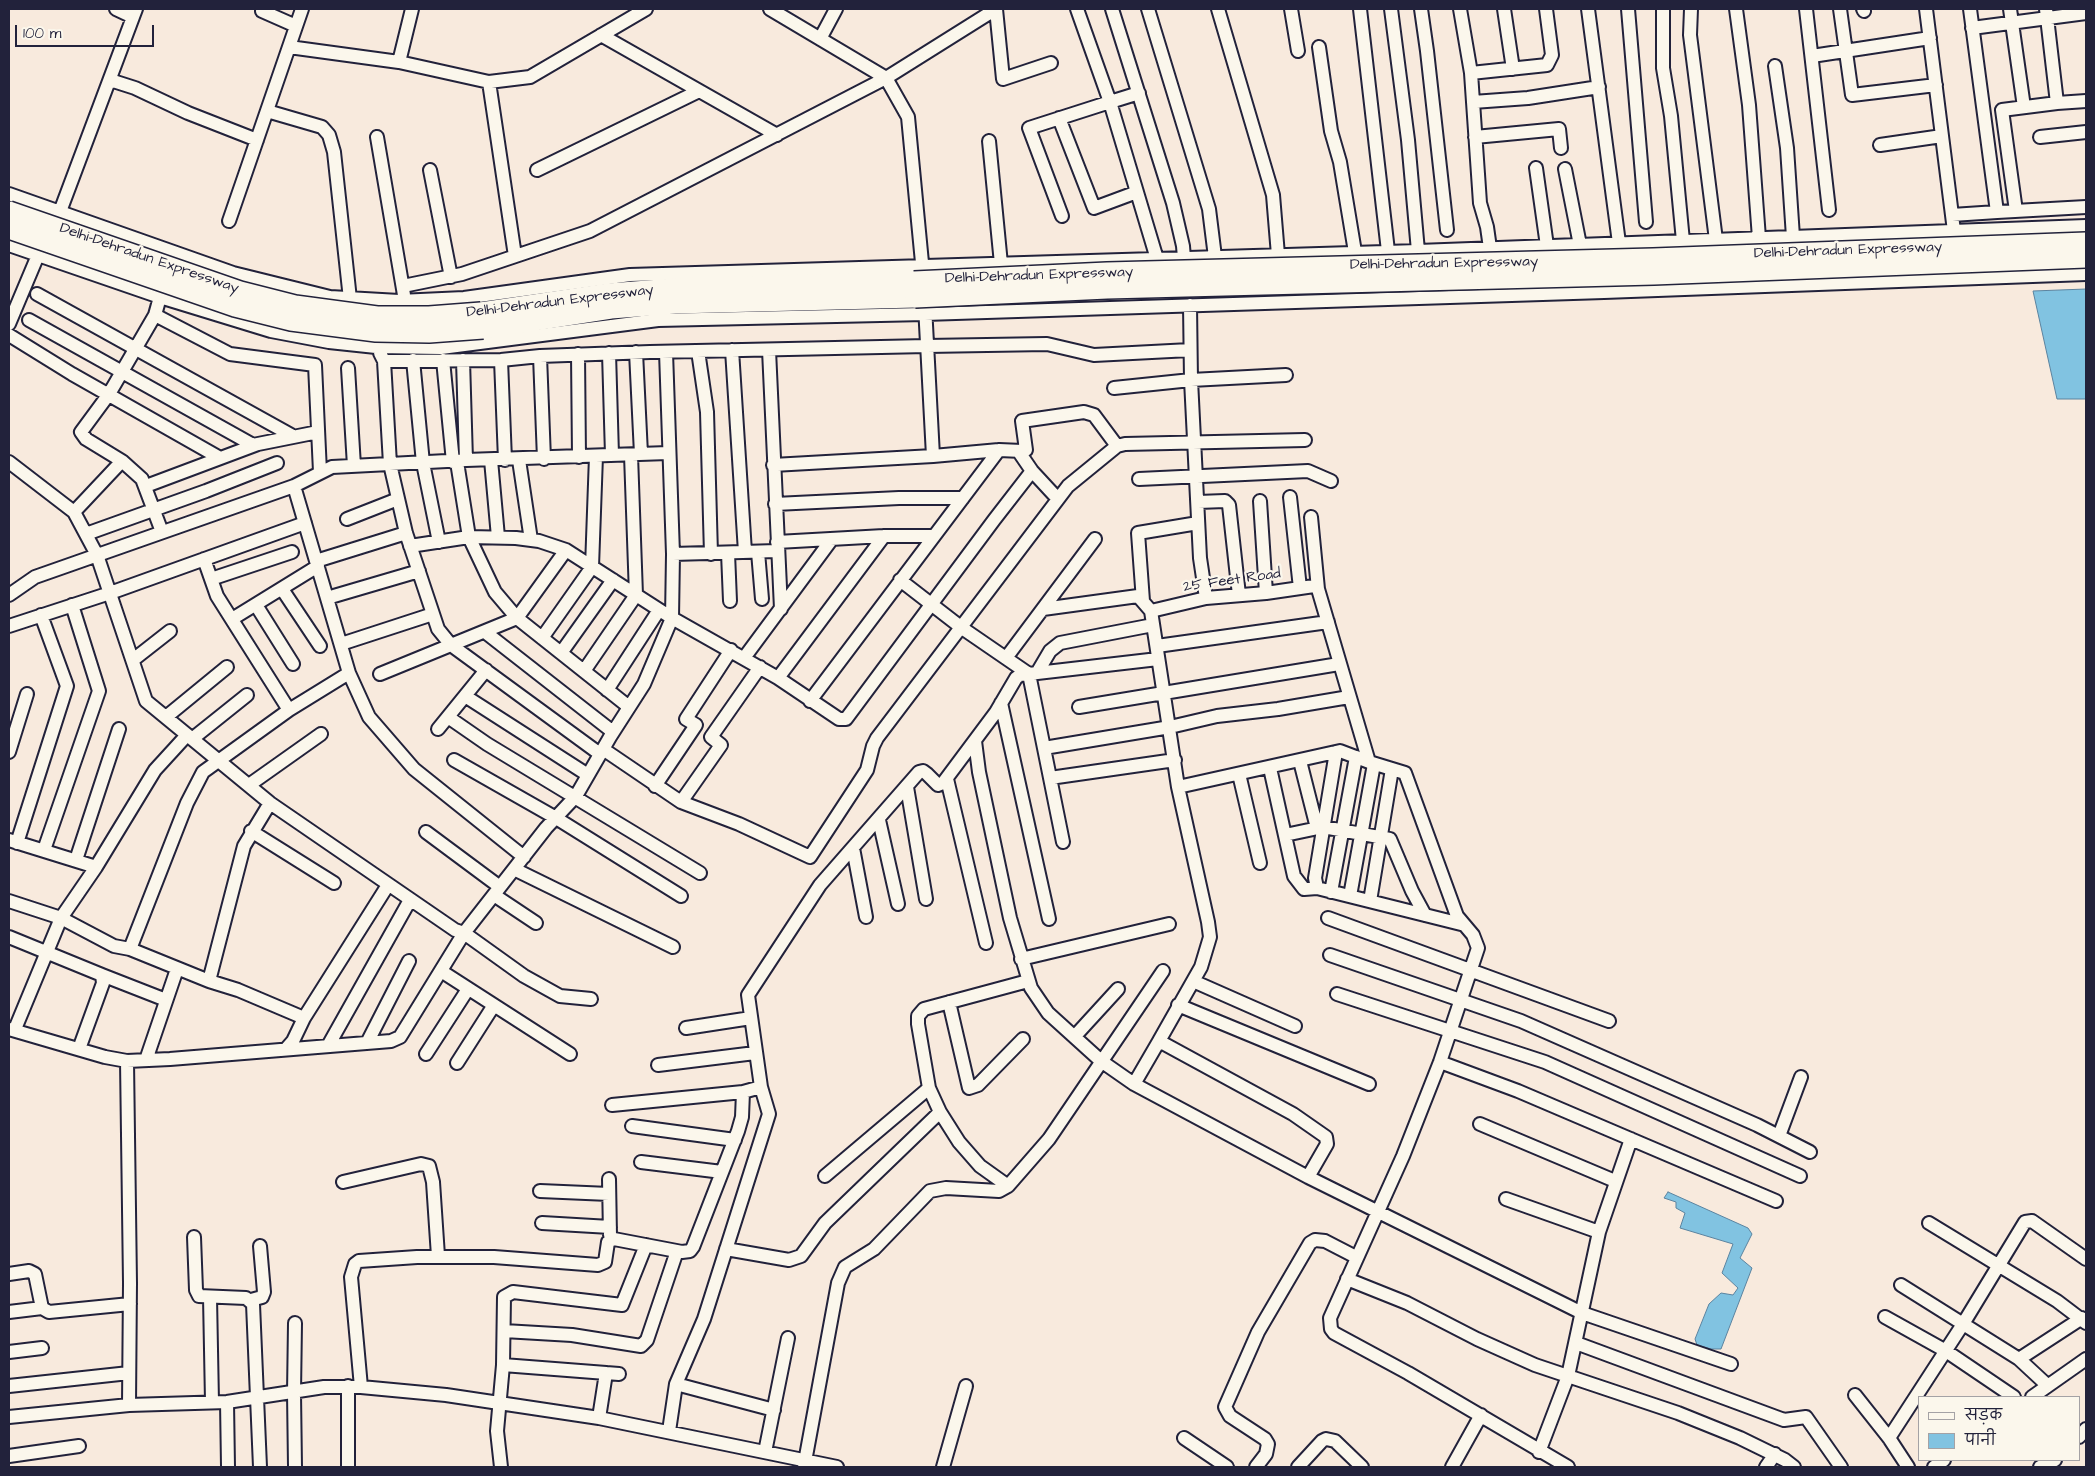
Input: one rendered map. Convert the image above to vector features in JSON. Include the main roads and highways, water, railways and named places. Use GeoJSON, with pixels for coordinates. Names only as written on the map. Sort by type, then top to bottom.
{"type":"FeatureCollection","features":[{"type":"Feature","properties":{"kind":"highway","name":"Delhi-Dehradun Expressway"},"geometry":{"type":"LineString","coordinates":[[9,211],[267,298],[322,310],[403,317],[480,312],[609,293],[674,288],[914,281],[1107,272],[1653,258],[2086,242]]}},
{"type":"Feature","properties":{"kind":"highway","name":"Delhi-Dehradun Expressway"},"geometry":{"type":"LineString","coordinates":[[9,229],[263,315],[320,326],[402,333],[483,329],[611,309],[675,304],[914,298],[1107,289],[1654,275],[2086,258]]}},
{"type":"Feature","properties":{"kind":"water"},"geometry":{"type":"Polygon","coordinates":[[[2086,289],[2086,399],[2057,399],[2033,291],[2086,289]]]}},
{"type":"Feature","properties":{"kind":"water"},"geometry":{"type":"Polygon","coordinates":[[[1668,1192],[1748,1228],[1752,1234],[1740,1258],[1752,1268],[1721,1349],[1711,1349],[1697,1345],[1695,1339],[1709,1304],[1721,1293],[1733,1295],[1738,1288],[1722,1273],[1733,1244],[1680,1228],[1685,1213],[1676,1208],[1676,1202],[1664,1198],[1668,1192]]]}}]}
